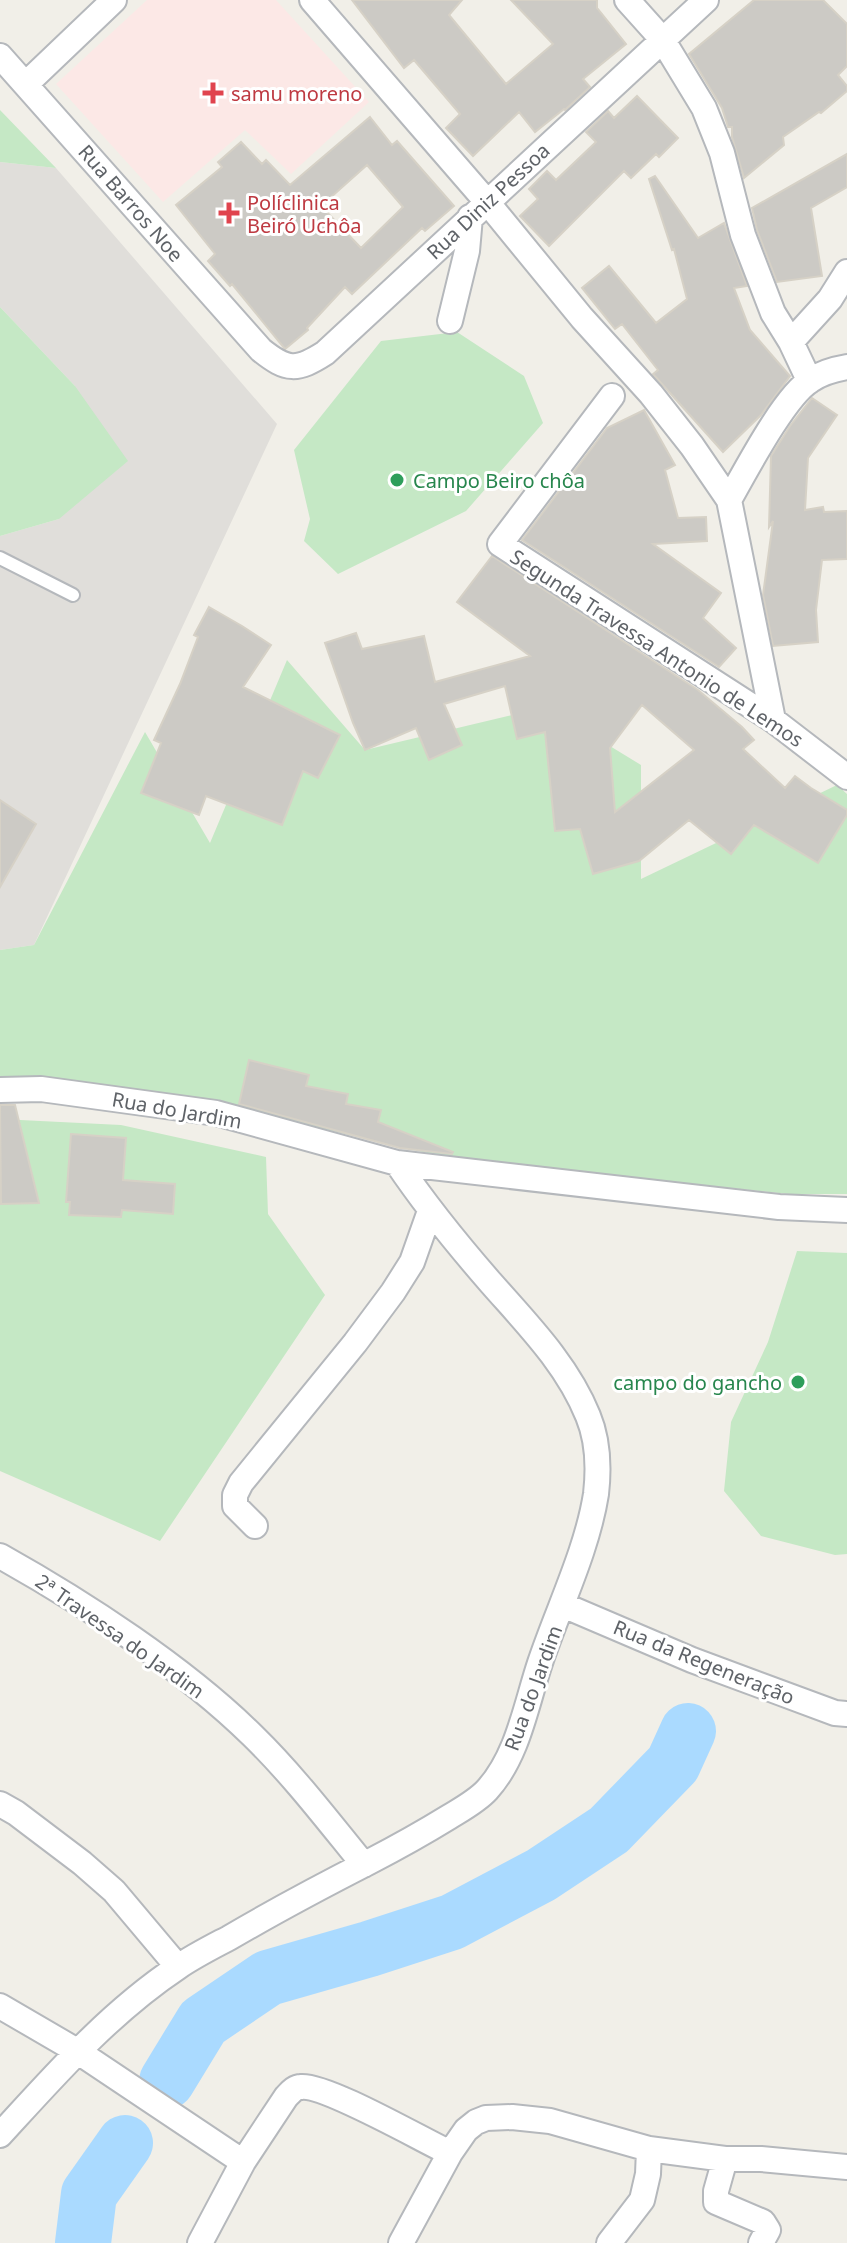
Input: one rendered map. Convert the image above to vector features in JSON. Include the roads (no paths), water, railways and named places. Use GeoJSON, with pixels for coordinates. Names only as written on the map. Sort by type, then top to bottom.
{"type":"FeatureCollection","features":[{"type":"Feature","properties":{"kind":"street"},"geometry":{"type":"LineString","coordinates":[[26,84],[114,0]]}},
{"type":"Feature","properties":{"kind":"street"},"geometry":{"type":"LineString","coordinates":[[312,0],[478,210],[651,394],[729,500],[773,720]]}},
{"type":"Feature","properties":{"kind":"street"},"geometry":{"type":"LineString","coordinates":[[627,0],[662,39],[704,108],[722,153],[743,235],[773,313],[809,380]]}},
{"type":"Feature","properties":{"kind":"street","name":"Rua Diniz Pessoa"},"geometry":{"type":"LineString","coordinates":[[261,350],[281,364],[292,367],[301,367],[325,353],[706,0]]}},
{"type":"Feature","properties":{"kind":"street","name":"Rua Barros Noe"},"geometry":{"type":"LineString","coordinates":[[0,56],[261,350]]}},
{"type":"Feature","properties":{"kind":"street"},"geometry":{"type":"LineString","coordinates":[[450,321],[478,210]]}},
{"type":"Feature","properties":{"kind":"street"},"geometry":{"type":"LineString","coordinates":[[791,342],[830,299],[847,272]]}},
{"type":"Feature","properties":{"kind":"street"},"geometry":{"type":"LineString","coordinates":[[729,500],[786,407],[809,380],[847,367]]}},
{"type":"Feature","properties":{"kind":"street","name":"Segunda Travessa Antonio de Lemos"},"geometry":{"type":"LineString","coordinates":[[612,396],[500,544],[773,720],[847,777]]}},
{"type":"Feature","properties":{"kind":"street","name":"Rua do Jardim"},"geometry":{"type":"LineString","coordinates":[[0,1090],[41,1089],[216,1113],[397,1163],[779,1207],[847,1210]]}},
{"type":"Feature","properties":{"kind":"street","name":"Rua do Jardim"},"geometry":{"type":"LineString","coordinates":[[0,2135],[77,2051],[115,2015],[178,1967],[410,1841],[471,1804],[486,1792],[502,1771],[516,1740],[590,1518],[596,1492],[597,1451],[589,1418],[569,1377],[430,1211],[397,1163]]}},
{"type":"Feature","properties":{"kind":"street"},"geometry":{"type":"LineString","coordinates":[[255,1526],[235,1506],[235,1495],[241,1483],[393,1292],[412,1262],[430,1211]]}},
{"type":"Feature","properties":{"kind":"street","name":"2ª Travessa do Jardim"},"geometry":{"type":"LineString","coordinates":[[0,1556],[82,1606],[204,1693],[252,1735],[300,1787],[364,1865]]}},
{"type":"Feature","properties":{"kind":"street","name":"Rua da Regeneração"},"geometry":{"type":"LineString","coordinates":[[563,1605],[692,1660],[835,1713],[847,1714]]}},
{"type":"Feature","properties":{"kind":"street"},"geometry":{"type":"LineString","coordinates":[[0,1804],[82,1863],[114,1891],[178,1967]]}},
{"type":"Feature","properties":{"kind":"street"},"geometry":{"type":"LineString","coordinates":[[0,2006],[77,2051],[243,2162]]}},
{"type":"Feature","properties":{"kind":"street"},"geometry":{"type":"LineString","coordinates":[[200,2243],[243,2162],[286,2097],[302,2086],[334,2095],[450,2153]]}},
{"type":"Feature","properties":{"kind":"street"},"geometry":{"type":"LineString","coordinates":[[401,2243],[450,2153],[466,2130],[486,2118],[550,2121],[649,2149],[725,2159],[847,2167]]}},
{"type":"Feature","properties":{"kind":"street"},"geometry":{"type":"LineString","coordinates":[[609,2243],[642,2200],[648,2174],[649,2149]]}},
{"type":"Feature","properties":{"kind":"street"},"geometry":{"type":"LineString","coordinates":[[725,2159],[716,2202],[763,2222],[768,2230],[761,2243]]}},
{"type":"Feature","properties":{"kind":"lane"},"geometry":{"type":"LineString","coordinates":[[0,558],[73,595]]}},
{"type":"Feature","properties":{"kind":"waterway"},"geometry":{"type":"LineString","coordinates":[[167,2081],[203,2022],[268,1978],[452,1922],[541,1875],[609,1830],[673,1764],[688,1731]]}},
{"type":"Feature","properties":{"kind":"waterway"},"geometry":{"type":"LineString","coordinates":[[83,2243],[89,2194],[125,2143]]}},
{"type":"Feature","properties":{"kind":"place","name":"samu moreno"},"geometry":{"type":"Point","coordinates":[213,93]}},
{"type":"Feature","properties":{"kind":"place","name":"Políclinica Beiró Uchôa"},"geometry":{"type":"Point","coordinates":[229,213]}},
{"type":"Feature","properties":{"kind":"place","name":"Campo Beiro chôa"},"geometry":{"type":"Point","coordinates":[397,480]}},
{"type":"Feature","properties":{"kind":"place","name":"campo do gancho"},"geometry":{"type":"Point","coordinates":[798,1382]}}]}
